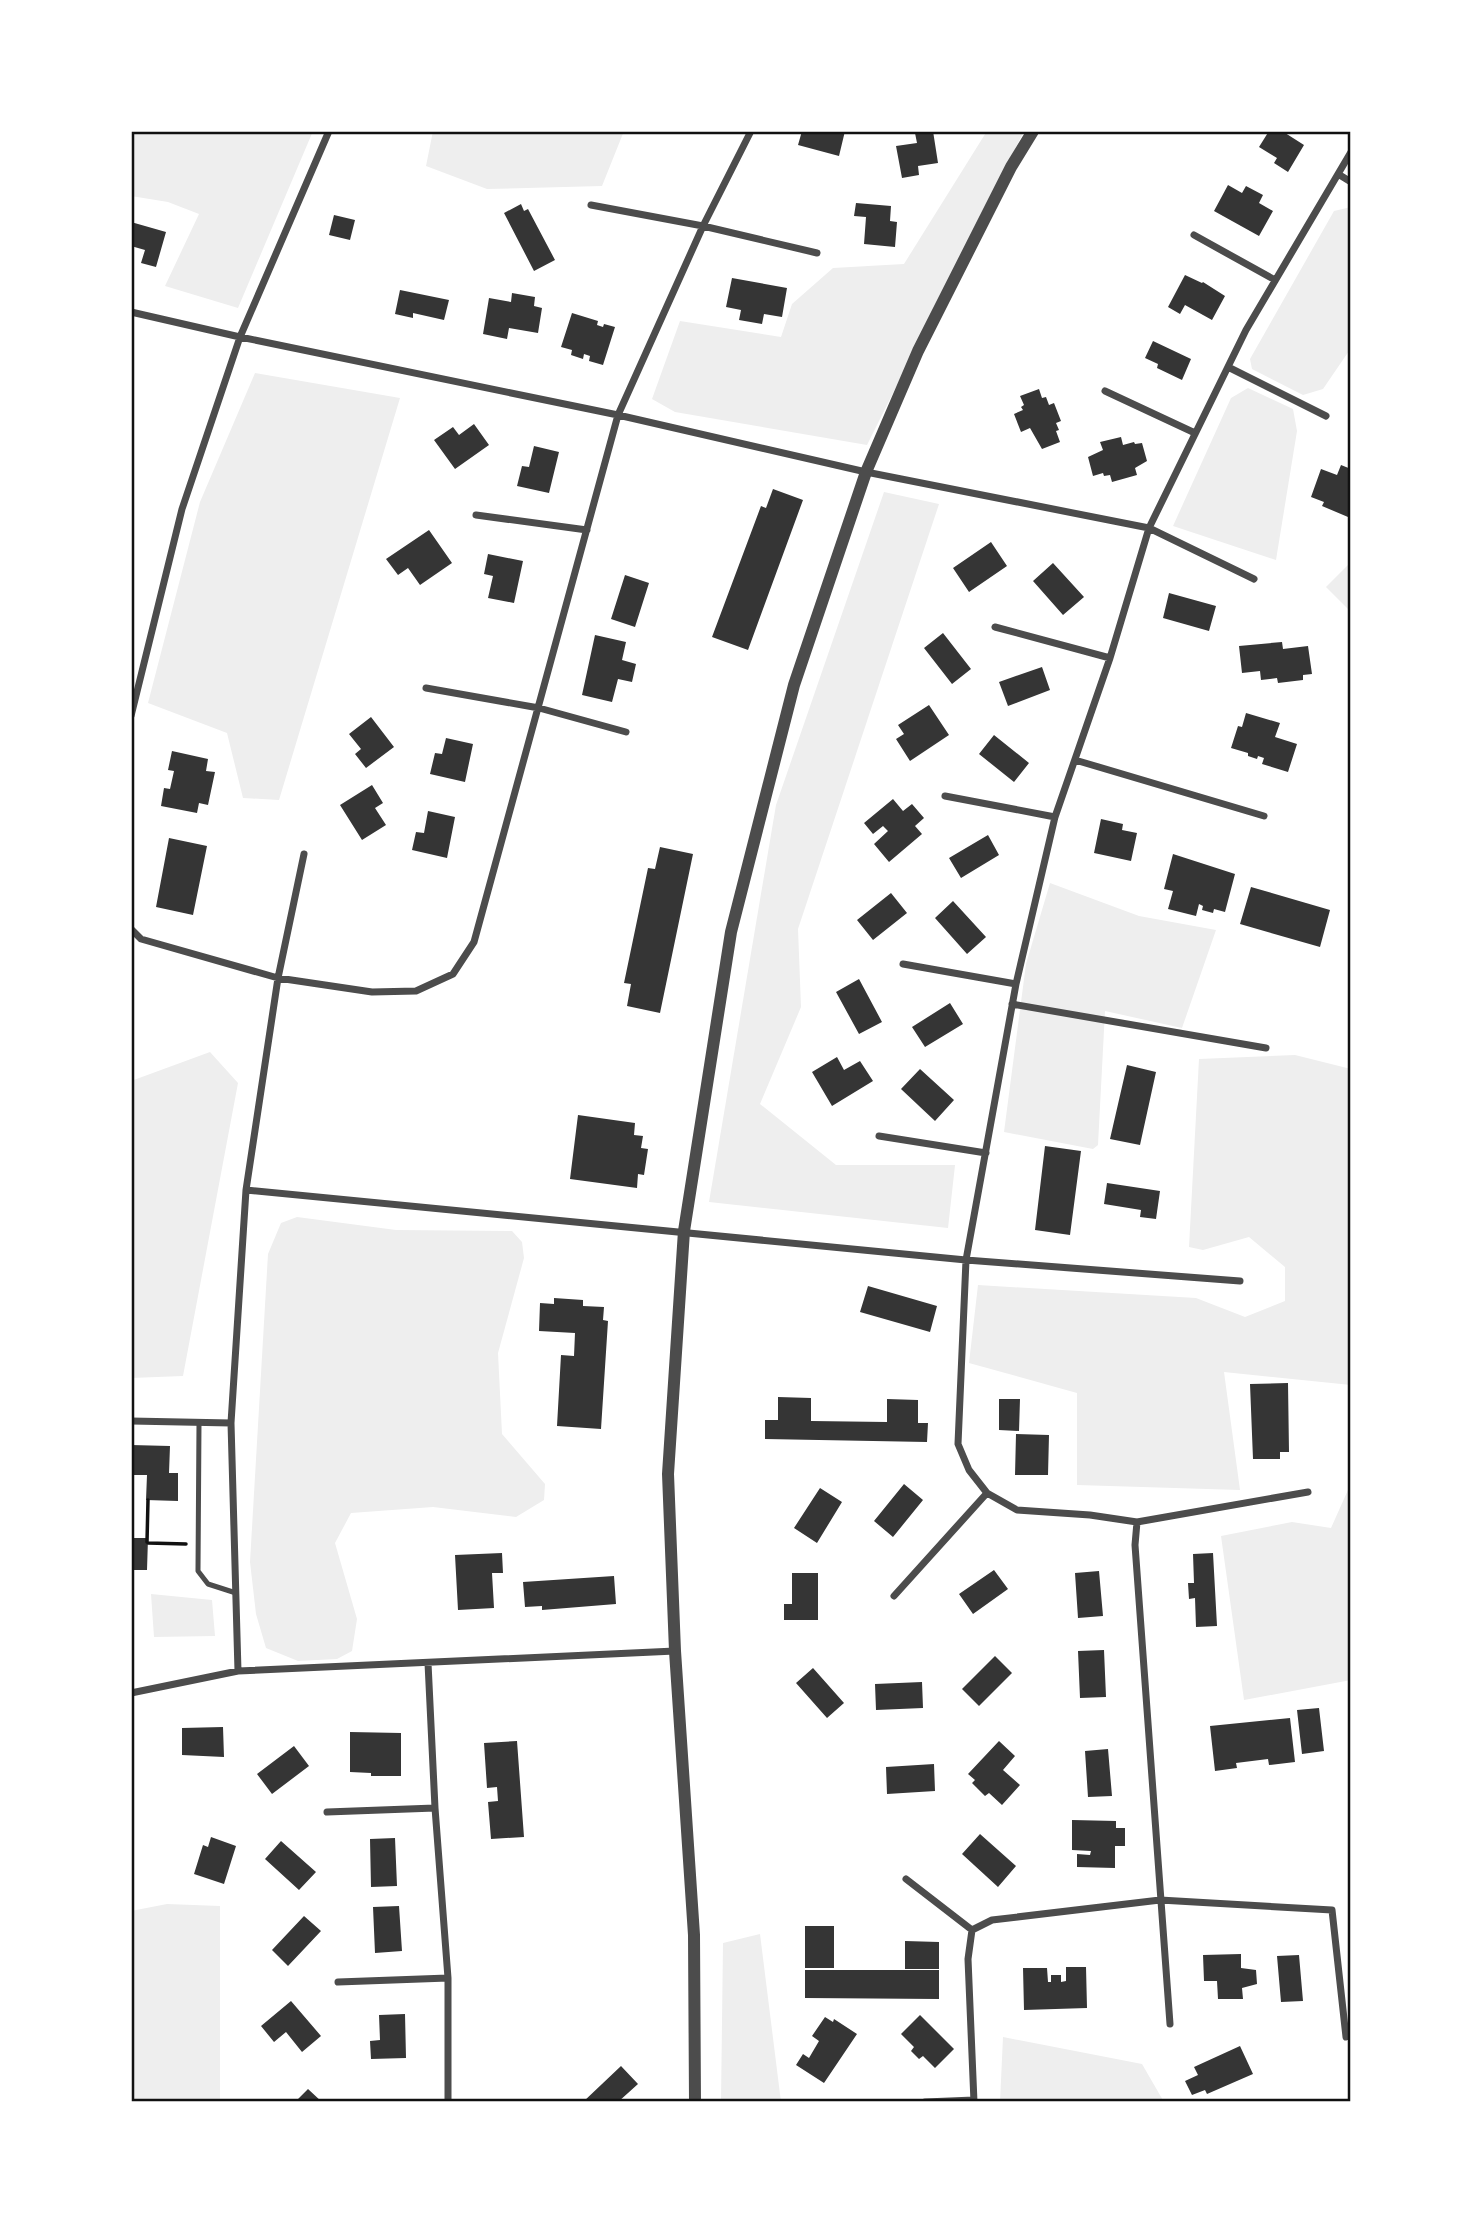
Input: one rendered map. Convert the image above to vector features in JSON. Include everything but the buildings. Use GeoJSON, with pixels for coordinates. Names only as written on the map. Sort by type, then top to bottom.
{"type":"FeatureCollection","features":[{"type":"Feature","properties":{"kind":"street"},"geometry":{"type":"LineString","coordinates":[[131,716],[182,509],[240,337],[328,131]]}},
{"type":"Feature","properties":{"kind":"street"},"geometry":{"type":"LineString","coordinates":[[131,929],[141,939],[278,978],[383,992],[416,991],[453,974],[474,942],[618,415],[703,226],[751,131]]}},
{"type":"Feature","properties":{"kind":"street"},"geometry":{"type":"LineString","coordinates":[[695,2102],[694,1935],[675,1651],[668,1474],[684,1231],[731,932],[794,685],[866,472],[918,351],[1011,167],[1033,131]]}},
{"type":"Feature","properties":{"kind":"street"},"geometry":{"type":"LineString","coordinates":[[1308,1492],[1137,1522],[1090,1515],[1017,1510],[987,1493],[969,1470],[958,1444],[966,1260],[1016,984],[1055,817],[1110,658],[1149,528],[1245,330],[1351,152]]}},
{"type":"Feature","properties":{"kind":"street"},"geometry":{"type":"LineString","coordinates":[[1338,174],[1351,182]]}},
{"type":"Feature","properties":{"kind":"street"},"geometry":{"type":"LineString","coordinates":[[591,205],[703,226],[817,253]]}},
{"type":"Feature","properties":{"kind":"street"},"geometry":{"type":"LineString","coordinates":[[1194,235],[1275,280]]}},
{"type":"Feature","properties":{"kind":"street"},"geometry":{"type":"LineString","coordinates":[[131,312],[618,415],[866,472],[1149,528],[1254,579]]}},
{"type":"Feature","properties":{"kind":"street"},"geometry":{"type":"LineString","coordinates":[[1228,367],[1325,416]]}},
{"type":"Feature","properties":{"kind":"street"},"geometry":{"type":"LineString","coordinates":[[1105,391],[1195,433]]}},
{"type":"Feature","properties":{"kind":"street"},"geometry":{"type":"LineString","coordinates":[[476,515],[587,530]]}},
{"type":"Feature","properties":{"kind":"street"},"geometry":{"type":"LineString","coordinates":[[995,627],[1110,658]]}},
{"type":"Feature","properties":{"kind":"street"},"geometry":{"type":"LineString","coordinates":[[426,688],[538,708],[626,732]]}},
{"type":"Feature","properties":{"kind":"street"},"geometry":{"type":"LineString","coordinates":[[1075,760],[1264,816]]}},
{"type":"Feature","properties":{"kind":"street"},"geometry":{"type":"LineString","coordinates":[[945,796],[1055,817]]}},
{"type":"Feature","properties":{"kind":"street"},"geometry":{"type":"LineString","coordinates":[[238,1671],[231,1423],[246,1190],[278,978],[304,854]]}},
{"type":"Feature","properties":{"kind":"street"},"geometry":{"type":"LineString","coordinates":[[903,964],[1016,984]]}},
{"type":"Feature","properties":{"kind":"street"},"geometry":{"type":"LineString","coordinates":[[1012,1004],[1266,1048]]}},
{"type":"Feature","properties":{"kind":"street"},"geometry":{"type":"LineString","coordinates":[[879,1136],[986,1153]]}},
{"type":"Feature","properties":{"kind":"street"},"geometry":{"type":"LineString","coordinates":[[246,1190],[966,1260],[1240,1281]]}},
{"type":"Feature","properties":{"kind":"street"},"geometry":{"type":"LineString","coordinates":[[131,1421],[231,1423]]}},
{"type":"Feature","properties":{"kind":"street"},"geometry":{"type":"LineString","coordinates":[[894,1596],[987,1493]]}},
{"type":"Feature","properties":{"kind":"street"},"geometry":{"type":"LineString","coordinates":[[1137,1522],[1135,1545],[1170,2024]]}},
{"type":"Feature","properties":{"kind":"street"},"geometry":{"type":"LineString","coordinates":[[131,1693],[238,1671],[675,1651]]}},
{"type":"Feature","properties":{"kind":"street"},"geometry":{"type":"LineString","coordinates":[[428,1663],[435,1808],[448,1978],[448,2102]]}},
{"type":"Feature","properties":{"kind":"street"},"geometry":{"type":"LineString","coordinates":[[327,1812],[435,1808]]}},
{"type":"Feature","properties":{"kind":"street"},"geometry":{"type":"LineString","coordinates":[[906,1879],[972,1930]]}},
{"type":"Feature","properties":{"kind":"street"},"geometry":{"type":"LineString","coordinates":[[972,1930],[992,1920],[1160,1900],[1332,1910],[1346,2037]]}},
{"type":"Feature","properties":{"kind":"street"},"geometry":{"type":"LineString","coordinates":[[925,2102],[974,2101],[968,1959],[972,1930]]}},
{"type":"Feature","properties":{"kind":"street"},"geometry":{"type":"LineString","coordinates":[[338,1982],[448,1978]]}},
{"type":"Feature","properties":{"kind":"lane"},"geometry":{"type":"LineString","coordinates":[[199,1423],[198,1571],[208,1584],[236,1593]]}},
{"type":"Feature","properties":{"kind":"path"},"geometry":{"type":"LineString","coordinates":[[148,1500],[147,1543],[199,1544]]}},
{"type":"Feature","properties":{"kind":"shaded area"},"geometry":{"type":"Polygon","coordinates":[[[131,131],[313,131],[238,308],[165,286],[199,214],[168,202],[131,196],[131,131]]]}},
{"type":"Feature","properties":{"kind":"shaded area"},"geometry":{"type":"Polygon","coordinates":[[[433,131],[624,131],[602,186],[487,189],[426,166],[433,131]]]}},
{"type":"Feature","properties":{"kind":"shaded area"},"geometry":{"type":"Polygon","coordinates":[[[987,131],[1024,131],[867,445],[675,412],[652,399],[680,321],[781,337],[792,304],[833,268],[904,264],[987,131]]]}},
{"type":"Feature","properties":{"kind":"shaded area"},"geometry":{"type":"Polygon","coordinates":[[[1351,207],[1351,348],[1323,389],[1303,395],[1252,369],[1250,359],[1334,211],[1351,207]]]}},
{"type":"Feature","properties":{"kind":"shaded area"},"geometry":{"type":"Polygon","coordinates":[[[255,373],[400,398],[279,800],[243,798],[227,733],[148,703],[200,502],[255,373]]]}},
{"type":"Feature","properties":{"kind":"shaded area"},"geometry":{"type":"Polygon","coordinates":[[[1248,388],[1293,409],[1297,431],[1276,560],[1173,526],[1231,398],[1248,388]]]}},
{"type":"Feature","properties":{"kind":"shaded area"},"geometry":{"type":"Polygon","coordinates":[[[884,492],[939,504],[798,929],[801,1007],[760,1104],[836,1165],[955,1165],[948,1228],[709,1202],[776,805],[884,492]]]}},
{"type":"Feature","properties":{"kind":"shaded area"},"geometry":{"type":"Polygon","coordinates":[[[1351,562],[1351,612],[1326,587],[1351,562]]]}},
{"type":"Feature","properties":{"kind":"shaded area"},"geometry":{"type":"Polygon","coordinates":[[[1050,883],[1139,916],[1216,930],[1182,1028],[1105,1011],[1098,1145],[1093,1149],[1004,1132],[1026,964],[1050,883]]]}},
{"type":"Feature","properties":{"kind":"shaded area"},"geometry":{"type":"Polygon","coordinates":[[[210,1052],[238,1083],[183,1376],[131,1378],[131,1081],[210,1052]]]}},
{"type":"Feature","properties":{"kind":"shaded area"},"geometry":{"type":"Polygon","coordinates":[[[1295,1055],[1351,1069],[1351,1385],[1224,1372],[1240,1490],[1077,1485],[1077,1393],[969,1363],[978,1285],[1196,1298],[1245,1317],[1285,1301],[1285,1267],[1249,1237],[1203,1250],[1189,1247],[1199,1059],[1295,1055]]]}},
{"type":"Feature","properties":{"kind":"shaded area"},"geometry":{"type":"Polygon","coordinates":[[[297,1217],[396,1230],[512,1231],[522,1242],[524,1258],[498,1353],[502,1434],[545,1484],[544,1500],[516,1517],[433,1507],[351,1513],[335,1543],[357,1619],[352,1651],[337,1659],[298,1661],[266,1648],[256,1614],[250,1562],[268,1254],[281,1223],[297,1217]]]}},
{"type":"Feature","properties":{"kind":"shaded area"},"geometry":{"type":"Polygon","coordinates":[[[1348,1490],[1351,1490],[1351,1680],[1244,1700],[1221,1536],[1292,1522],[1331,1528],[1348,1490]]]}},
{"type":"Feature","properties":{"kind":"shaded area"},"geometry":{"type":"Polygon","coordinates":[[[151,1594],[212,1600],[215,1636],[154,1637],[151,1594]]]}},
{"type":"Feature","properties":{"kind":"shaded area"},"geometry":{"type":"Polygon","coordinates":[[[167,1904],[220,1906],[220,2102],[131,2102],[131,1911],[167,1904]]]}},
{"type":"Feature","properties":{"kind":"shaded area"},"geometry":{"type":"Polygon","coordinates":[[[760,1934],[781,2102],[721,2102],[723,1943],[760,1934]]]}},
{"type":"Feature","properties":{"kind":"shaded area"},"geometry":{"type":"Polygon","coordinates":[[[1003,2037],[1142,2064],[1164,2102],[1000,2102],[1003,2037]]]}}]}
